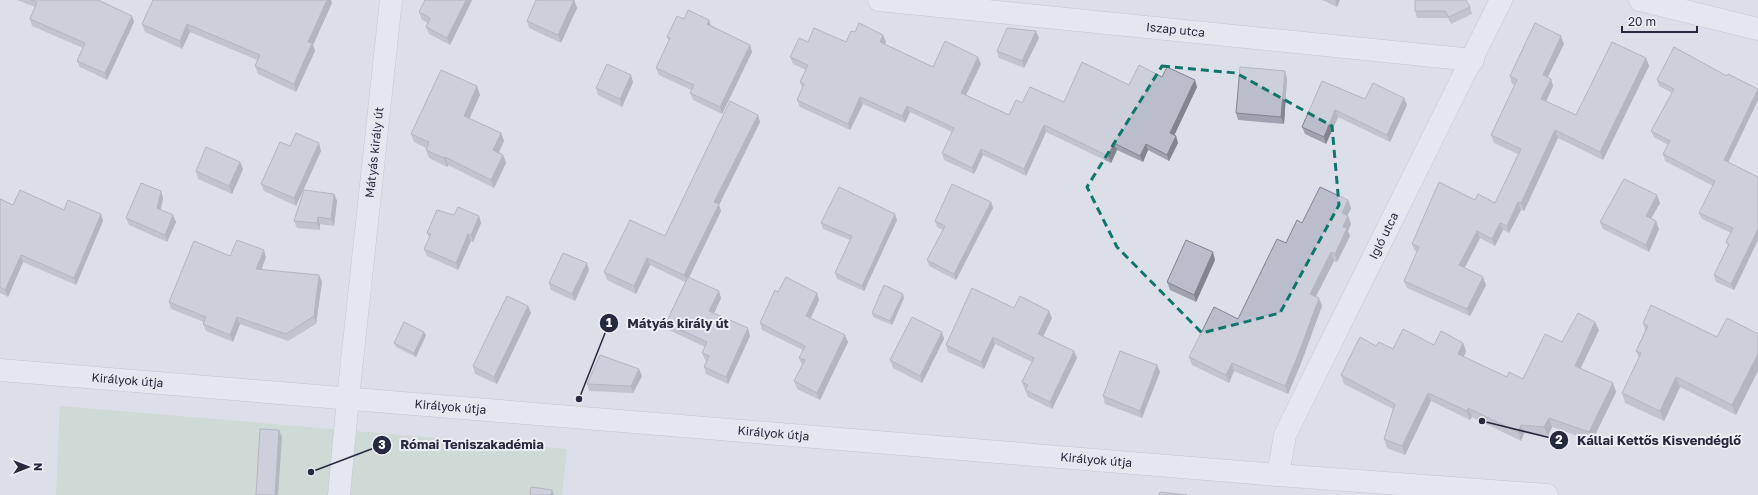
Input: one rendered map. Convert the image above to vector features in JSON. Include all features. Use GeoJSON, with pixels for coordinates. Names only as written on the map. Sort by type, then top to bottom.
{"type":"FeatureCollection","features":[{"type":"Feature","properties":{"kind":"street","name":"Mátyás király út"},"geometry":{"type":"LineString","coordinates":[[339,495],[391,0]]}},
{"type":"Feature","properties":{"kind":"street","name":"Iszap utca"},"geometry":{"type":"LineString","coordinates":[[879,0],[1472,60]]}},
{"type":"Feature","properties":{"kind":"street","name":"Igló utca"},"geometry":{"type":"LineString","coordinates":[[1278,475],[1285,435],[1502,0]]}},
{"type":"Feature","properties":{"kind":"street"},"geometry":{"type":"LineString","coordinates":[[1640,0],[1758,29]]}},
{"type":"Feature","properties":{"kind":"street","name":"Királyok útja"},"geometry":{"type":"LineString","coordinates":[[0,370],[1278,475],[1547,495]]}},
{"type":"Feature","properties":{"kind":"highlighted area"},"geometry":{"type":"Polygon","coordinates":[[[1162,66],[1236,73],[1332,126],[1339,205],[1280,313],[1202,333],[1117,247],[1087,187],[1162,66]]]}},
{"type":"Feature","properties":{"kind":"green space"},"geometry":{"type":"Polygon","coordinates":[[[60,406],[567,449],[562,495],[56,495],[60,406]]]}},
{"type":"Feature","properties":{"kind":"building"},"geometry":{"type":"Polygon","coordinates":[[[31,0],[98,0],[132,16],[105,73],[77,61],[85,43],[30,19],[37,2],[31,0]]]}},
{"type":"Feature","properties":{"kind":"building"},"geometry":{"type":"Polygon","coordinates":[[[153,0],[327,0],[308,42],[312,43],[294,84],[255,66],[260,55],[187,24],[180,41],[142,24],[153,0]]]}},
{"type":"Feature","properties":{"kind":"building"},"geometry":{"type":"Polygon","coordinates":[[[425,0],[466,0],[447,38],[426,27],[430,18],[419,12],[425,0]]]}},
{"type":"Feature","properties":{"kind":"building"},"geometry":{"type":"Polygon","coordinates":[[[536,0],[574,0],[558,35],[527,21],[536,0]]]}},
{"type":"Feature","properties":{"kind":"building"},"geometry":{"type":"Polygon","coordinates":[[[1415,0],[1466,0],[1470,7],[1449,17],[1445,11],[1415,11],[1415,0]]]}},
{"type":"Feature","properties":{"kind":"building"},"geometry":{"type":"Polygon","coordinates":[[[688,10],[709,20],[707,24],[750,45],[720,107],[690,93],[694,85],[656,68],[670,38],[667,37],[677,16],[684,19],[688,10]]]}},
{"type":"Feature","properties":{"kind":"building"},"geometry":{"type":"Polygon","coordinates":[[[859,23],[883,35],[880,42],[933,67],[945,41],[978,57],[961,93],[1009,115],[1016,100],[1022,103],[1030,87],[1064,102],[1082,62],[1129,85],[1139,65],[1162,77],[1167,67],[1195,80],[1170,133],[1176,136],[1167,155],[1146,144],[1140,156],[1114,143],[1108,156],[1044,125],[1024,169],[981,149],[972,168],[942,153],[954,128],[907,106],[902,116],[860,97],[848,124],[797,100],[804,84],[800,82],[808,65],[790,57],[799,38],[808,42],[814,28],[846,42],[851,31],[855,32],[859,23]]]}},
{"type":"Feature","properties":{"kind":"building"},"geometry":{"type":"Polygon","coordinates":[[[1535,23],[1561,36],[1543,75],[1551,79],[1541,99],[1576,115],[1612,42],[1646,58],[1600,152],[1555,130],[1521,203],[1518,202],[1507,226],[1500,223],[1492,239],[1477,231],[1459,265],[1483,277],[1467,309],[1404,281],[1419,247],[1412,244],[1439,182],[1475,200],[1478,194],[1495,203],[1521,149],[1491,135],[1517,80],[1510,76],[1535,23]]]}},
{"type":"Feature","properties":{"kind":"building"},"geometry":{"type":"Polygon","coordinates":[[[1007,28],[1036,31],[1022,61],[997,51],[1007,28]]]}},
{"type":"Feature","properties":{"kind":"building"},"geometry":{"type":"Polygon","coordinates":[[[1674,47],[1727,76],[1728,74],[1758,89],[1724,160],[1758,177],[1758,229],[1731,284],[1714,275],[1729,244],[1726,242],[1733,228],[1699,213],[1715,181],[1663,154],[1670,141],[1651,131],[1674,89],[1657,80],[1674,47]]]}},
{"type":"Feature","properties":{"kind":"building"},"geometry":{"type":"Polygon","coordinates":[[[607,64],[631,75],[620,99],[596,88],[607,64]]]}},
{"type":"Feature","properties":{"kind":"building"},"geometry":{"type":"Polygon","coordinates":[[[1240,67],[1285,71],[1281,117],[1236,113],[1240,67]]]}},
{"type":"Feature","properties":{"kind":"building"},"geometry":{"type":"Polygon","coordinates":[[[441,70],[477,86],[464,116],[501,133],[493,150],[503,155],[491,180],[445,157],[444,158],[426,150],[429,142],[411,134],[441,70]]]}},
{"type":"Feature","properties":{"kind":"building"},"geometry":{"type":"Polygon","coordinates":[[[1322,81],[1365,99],[1373,83],[1404,98],[1387,135],[1335,110],[1324,137],[1302,127],[1322,81]]]}},
{"type":"Feature","properties":{"kind":"building"},"geometry":{"type":"Polygon","coordinates":[[[730,101],[758,115],[714,202],[719,204],[684,275],[647,258],[634,286],[604,272],[630,220],[665,236],[730,101]]]}},
{"type":"Feature","properties":{"kind":"building"},"geometry":{"type":"Polygon","coordinates":[[[296,133],[319,143],[294,198],[261,184],[280,142],[290,146],[296,133]]]}},
{"type":"Feature","properties":{"kind":"building"},"geometry":{"type":"Polygon","coordinates":[[[206,147],[240,162],[229,186],[196,171],[206,147]]]}},
{"type":"Feature","properties":{"kind":"building"},"geometry":{"type":"Polygon","coordinates":[[[1624,179],[1657,195],[1646,216],[1656,221],[1646,245],[1600,222],[1624,179]]]}},
{"type":"Feature","properties":{"kind":"building"},"geometry":{"type":"Polygon","coordinates":[[[141,183],[161,191],[157,208],[173,215],[165,235],[126,218],[141,183]]]}},
{"type":"Feature","properties":{"kind":"building"},"geometry":{"type":"Polygon","coordinates":[[[952,184],[991,202],[954,274],[927,260],[945,226],[935,221],[952,184]]]}},
{"type":"Feature","properties":{"kind":"building"},"geometry":{"type":"Polygon","coordinates":[[[839,187],[895,214],[862,286],[835,273],[852,236],[821,223],[839,187]]]}},
{"type":"Feature","properties":{"kind":"building"},"geometry":{"type":"Polygon","coordinates":[[[1320,187],[1348,200],[1342,213],[1348,216],[1343,227],[1347,228],[1335,254],[1331,252],[1310,294],[1319,298],[1285,386],[1232,363],[1226,375],[1189,357],[1214,307],[1238,319],[1277,239],[1286,243],[1297,220],[1302,223],[1320,187]]]}},
{"type":"Feature","properties":{"kind":"building"},"geometry":{"type":"Polygon","coordinates":[[[20,190],[64,210],[68,200],[101,214],[74,278],[21,255],[5,290],[0,287],[0,199],[13,205],[20,190]]]}},
{"type":"Feature","properties":{"kind":"building"},"geometry":{"type":"Polygon","coordinates":[[[304,190],[334,194],[331,219],[318,217],[317,223],[294,221],[304,190]]]}},
{"type":"Feature","properties":{"kind":"building"},"geometry":{"type":"Polygon","coordinates":[[[458,207],[479,216],[471,235],[468,234],[456,263],[424,249],[431,234],[427,233],[437,210],[454,215],[458,207]]]}},
{"type":"Feature","properties":{"kind":"building"},"geometry":{"type":"Polygon","coordinates":[[[237,240],[264,250],[256,269],[319,275],[314,316],[286,334],[237,317],[230,335],[203,324],[206,317],[169,302],[194,241],[230,256],[237,240]]]}},
{"type":"Feature","properties":{"kind":"building"},"geometry":{"type":"Polygon","coordinates":[[[1186,240],[1213,252],[1194,295],[1167,282],[1186,240]]]}},
{"type":"Feature","properties":{"kind":"building"},"geometry":{"type":"Polygon","coordinates":[[[563,253],[587,263],[572,294],[549,283],[563,253]]]}},
{"type":"Feature","properties":{"kind":"building"},"geometry":{"type":"Polygon","coordinates":[[[688,277],[719,291],[709,311],[748,328],[726,377],[704,367],[709,356],[702,353],[707,342],[666,323],[688,277]]]}},
{"type":"Feature","properties":{"kind":"building"},"geometry":{"type":"Polygon","coordinates":[[[786,277],[817,293],[806,316],[845,335],[817,393],[794,381],[805,360],[799,358],[805,346],[760,323],[775,290],[778,292],[786,277]]]}},
{"type":"Feature","properties":{"kind":"building"},"geometry":{"type":"Polygon","coordinates":[[[884,285],[903,294],[890,321],[872,313],[884,285]]]}},
{"type":"Feature","properties":{"kind":"building"},"geometry":{"type":"Polygon","coordinates":[[[972,288],[1014,308],[1020,296],[1049,311],[1038,334],[1074,351],[1050,402],[1025,390],[1028,385],[1022,382],[1034,358],[993,337],[981,362],[946,345],[972,288]]]}},
{"type":"Feature","properties":{"kind":"building"},"geometry":{"type":"Polygon","coordinates":[[[507,296],[528,306],[494,377],[473,366],[507,296]]]}},
{"type":"Feature","properties":{"kind":"building"},"geometry":{"type":"Polygon","coordinates":[[[1651,305],[1717,337],[1727,318],[1758,334],[1758,354],[1732,405],[1676,377],[1660,411],[1622,393],[1641,353],[1636,351],[1648,326],[1643,323],[1651,305]]]}},
{"type":"Feature","properties":{"kind":"building"},"geometry":{"type":"Polygon","coordinates":[[[1578,313],[1595,322],[1575,366],[1613,383],[1589,432],[1549,418],[1544,427],[1521,425],[1518,432],[1468,408],[1467,411],[1428,393],[1402,446],[1384,439],[1395,404],[1341,375],[1360,337],[1376,346],[1379,342],[1393,349],[1403,329],[1434,345],[1441,331],[1463,343],[1458,354],[1507,377],[1509,372],[1523,379],[1545,334],[1562,342],[1578,313]]]}},
{"type":"Feature","properties":{"kind":"building"},"geometry":{"type":"Polygon","coordinates":[[[912,317],[942,332],[920,376],[890,360],[912,317]]]}},
{"type":"Feature","properties":{"kind":"building"},"geometry":{"type":"Polygon","coordinates":[[[404,322],[424,332],[414,353],[394,343],[404,322]]]}},
{"type":"Feature","properties":{"kind":"building"},"geometry":{"type":"Polygon","coordinates":[[[1120,351],[1157,365],[1140,411],[1103,396],[1120,351]]]}},
{"type":"Feature","properties":{"kind":"building"},"geometry":{"type":"Polygon","coordinates":[[[600,355],[639,369],[631,386],[587,384],[600,355]]]}},
{"type":"Feature","properties":{"kind":"building"},"geometry":{"type":"Polygon","coordinates":[[[260,429],[279,430],[275,495],[256,495],[260,429]]]}},
{"type":"Feature","properties":{"kind":"building"},"geometry":{"type":"Polygon","coordinates":[[[531,487],[552,490],[551,495],[530,495],[531,487]]]}},
{"type":"Feature","properties":{"kind":"building"},"geometry":{"type":"Polygon","coordinates":[[[1160,492],[1187,495],[1159,495],[1160,492]]]}},
{"type":"Feature","properties":{"kind":"place","name":"Mátyás király út"},"geometry":{"type":"Point","coordinates":[579,399]}},
{"type":"Feature","properties":{"kind":"place","name":"Kállai Kettős Kisvendéglő"},"geometry":{"type":"Point","coordinates":[1482,421]}},
{"type":"Feature","properties":{"kind":"place","name":"Római Teniszakadémia"},"geometry":{"type":"Point","coordinates":[311,472]}}]}
